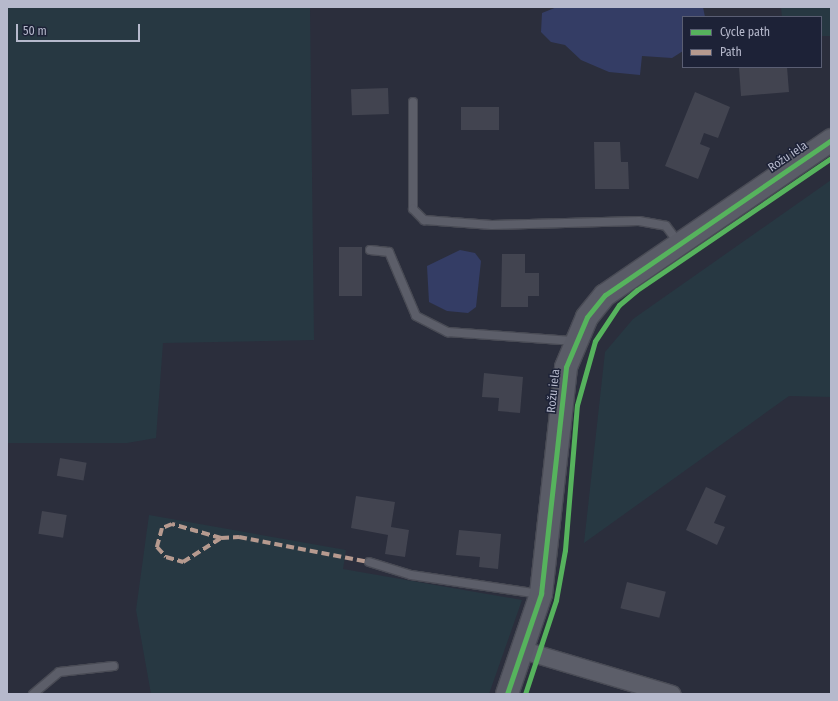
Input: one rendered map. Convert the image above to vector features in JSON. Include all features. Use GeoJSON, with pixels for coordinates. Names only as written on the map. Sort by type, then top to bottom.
{"type":"FeatureCollection","features":[{"type":"Feature","properties":{"kind":"street","name":"Rožu iela"},"geometry":{"type":"LineString","coordinates":[[507,694],[541,594],[566,367],[575,341],[587,317],[605,295],[831,140]]}},
{"type":"Feature","properties":{"kind":"street"},"geometry":{"type":"LineString","coordinates":[[523,650],[672,694]]}},
{"type":"Feature","properties":{"kind":"lane"},"geometry":{"type":"LineString","coordinates":[[413,102],[413,209],[424,220],[492,225],[639,221],[666,226],[679,243]]}},
{"type":"Feature","properties":{"kind":"lane"},"geometry":{"type":"LineString","coordinates":[[370,250],[389,252],[416,316],[448,332],[575,341]]}},
{"type":"Feature","properties":{"kind":"lane"},"geometry":{"type":"LineString","coordinates":[[369,562],[411,575],[541,594]]}},
{"type":"Feature","properties":{"kind":"lane"},"geometry":{"type":"LineString","coordinates":[[33,694],[59,672],[114,666]]}},
{"type":"Feature","properties":{"kind":"shaded area"},"geometry":{"type":"Polygon","coordinates":[[[7,7],[310,7],[314,340],[163,343],[156,438],[127,443],[7,443],[7,7]]]}},
{"type":"Feature","properties":{"kind":"shaded area"},"geometry":{"type":"Polygon","coordinates":[[[781,7],[831,7],[831,36],[822,36],[822,16],[782,16],[781,7]]]}},
{"type":"Feature","properties":{"kind":"shaded area"},"geometry":{"type":"Polygon","coordinates":[[[831,180],[831,397],[789,396],[584,543],[605,352],[633,319],[831,180]]]}},
{"type":"Feature","properties":{"kind":"shaded area"},"geometry":{"type":"Polygon","coordinates":[[[149,515],[346,550],[343,569],[522,600],[489,694],[151,694],[136,610],[149,515]]]}},
{"type":"Feature","properties":{"kind":"water"},"geometry":{"type":"Polygon","coordinates":[[[557,7],[703,7],[705,16],[682,16],[682,52],[672,58],[642,56],[640,75],[609,72],[581,60],[565,45],[551,42],[541,32],[542,13],[557,7]]]}},
{"type":"Feature","properties":{"kind":"water"},"geometry":{"type":"Polygon","coordinates":[[[460,250],[475,253],[481,261],[476,307],[468,313],[447,311],[429,302],[427,266],[460,250]]]}},
{"type":"Feature","properties":{"kind":"building"},"geometry":{"type":"Polygon","coordinates":[[[739,68],[787,68],[789,92],[741,96],[739,68]]]}},
{"type":"Feature","properties":{"kind":"building"},"geometry":{"type":"Polygon","coordinates":[[[388,88],[389,114],[352,115],[351,89],[388,88]]]}},
{"type":"Feature","properties":{"kind":"building"},"geometry":{"type":"Polygon","coordinates":[[[695,92],[730,107],[718,138],[704,133],[700,144],[710,148],[698,179],[665,166],[695,92]]]}},
{"type":"Feature","properties":{"kind":"building"},"geometry":{"type":"Polygon","coordinates":[[[461,107],[499,107],[499,130],[461,130],[461,107]]]}},
{"type":"Feature","properties":{"kind":"building"},"geometry":{"type":"Polygon","coordinates":[[[594,142],[620,142],[621,162],[628,162],[629,189],[595,189],[594,142]]]}},
{"type":"Feature","properties":{"kind":"building"},"geometry":{"type":"Polygon","coordinates":[[[339,247],[362,247],[362,296],[339,296],[339,247]]]}},
{"type":"Feature","properties":{"kind":"building"},"geometry":{"type":"Polygon","coordinates":[[[502,254],[525,254],[525,273],[539,273],[539,296],[528,296],[528,307],[501,307],[502,254]]]}},
{"type":"Feature","properties":{"kind":"building"},"geometry":{"type":"Polygon","coordinates":[[[484,373],[523,377],[520,413],[498,411],[499,398],[482,397],[484,373]]]}},
{"type":"Feature","properties":{"kind":"building"},"geometry":{"type":"Polygon","coordinates":[[[60,458],[87,463],[83,480],[57,476],[60,458]]]}},
{"type":"Feature","properties":{"kind":"building"},"geometry":{"type":"Polygon","coordinates":[[[706,487],[726,496],[714,523],[725,527],[717,545],[686,530],[706,487]]]}},
{"type":"Feature","properties":{"kind":"building"},"geometry":{"type":"Polygon","coordinates":[[[356,496],[395,502],[391,527],[409,530],[405,557],[385,554],[388,535],[351,528],[356,496]]]}},
{"type":"Feature","properties":{"kind":"building"},"geometry":{"type":"Polygon","coordinates":[[[42,511],[67,515],[63,538],[38,534],[42,511]]]}},
{"type":"Feature","properties":{"kind":"building"},"geometry":{"type":"Polygon","coordinates":[[[459,530],[501,534],[498,569],[479,567],[480,557],[456,555],[459,530]]]}},
{"type":"Feature","properties":{"kind":"building"},"geometry":{"type":"Polygon","coordinates":[[[627,582],[666,592],[659,618],[620,608],[627,582]]]}},
{"type":"Feature","properties":{"kind":"marked path"},"geometry":{"type":"LineString","coordinates":[[221,538],[172,524],[162,528],[157,547],[166,557],[183,562],[221,538],[239,537],[369,562]]}},
{"type":"Feature","properties":{"kind":"cycle path"},"geometry":{"type":"LineString","coordinates":[[507,694],[541,594],[566,367],[587,317],[605,295],[831,140]]}},
{"type":"Feature","properties":{"kind":"cycle path"},"geometry":{"type":"LineString","coordinates":[[525,694],[556,600],[565,550],[577,405],[595,341],[619,305],[637,290],[831,158]]}}]}
